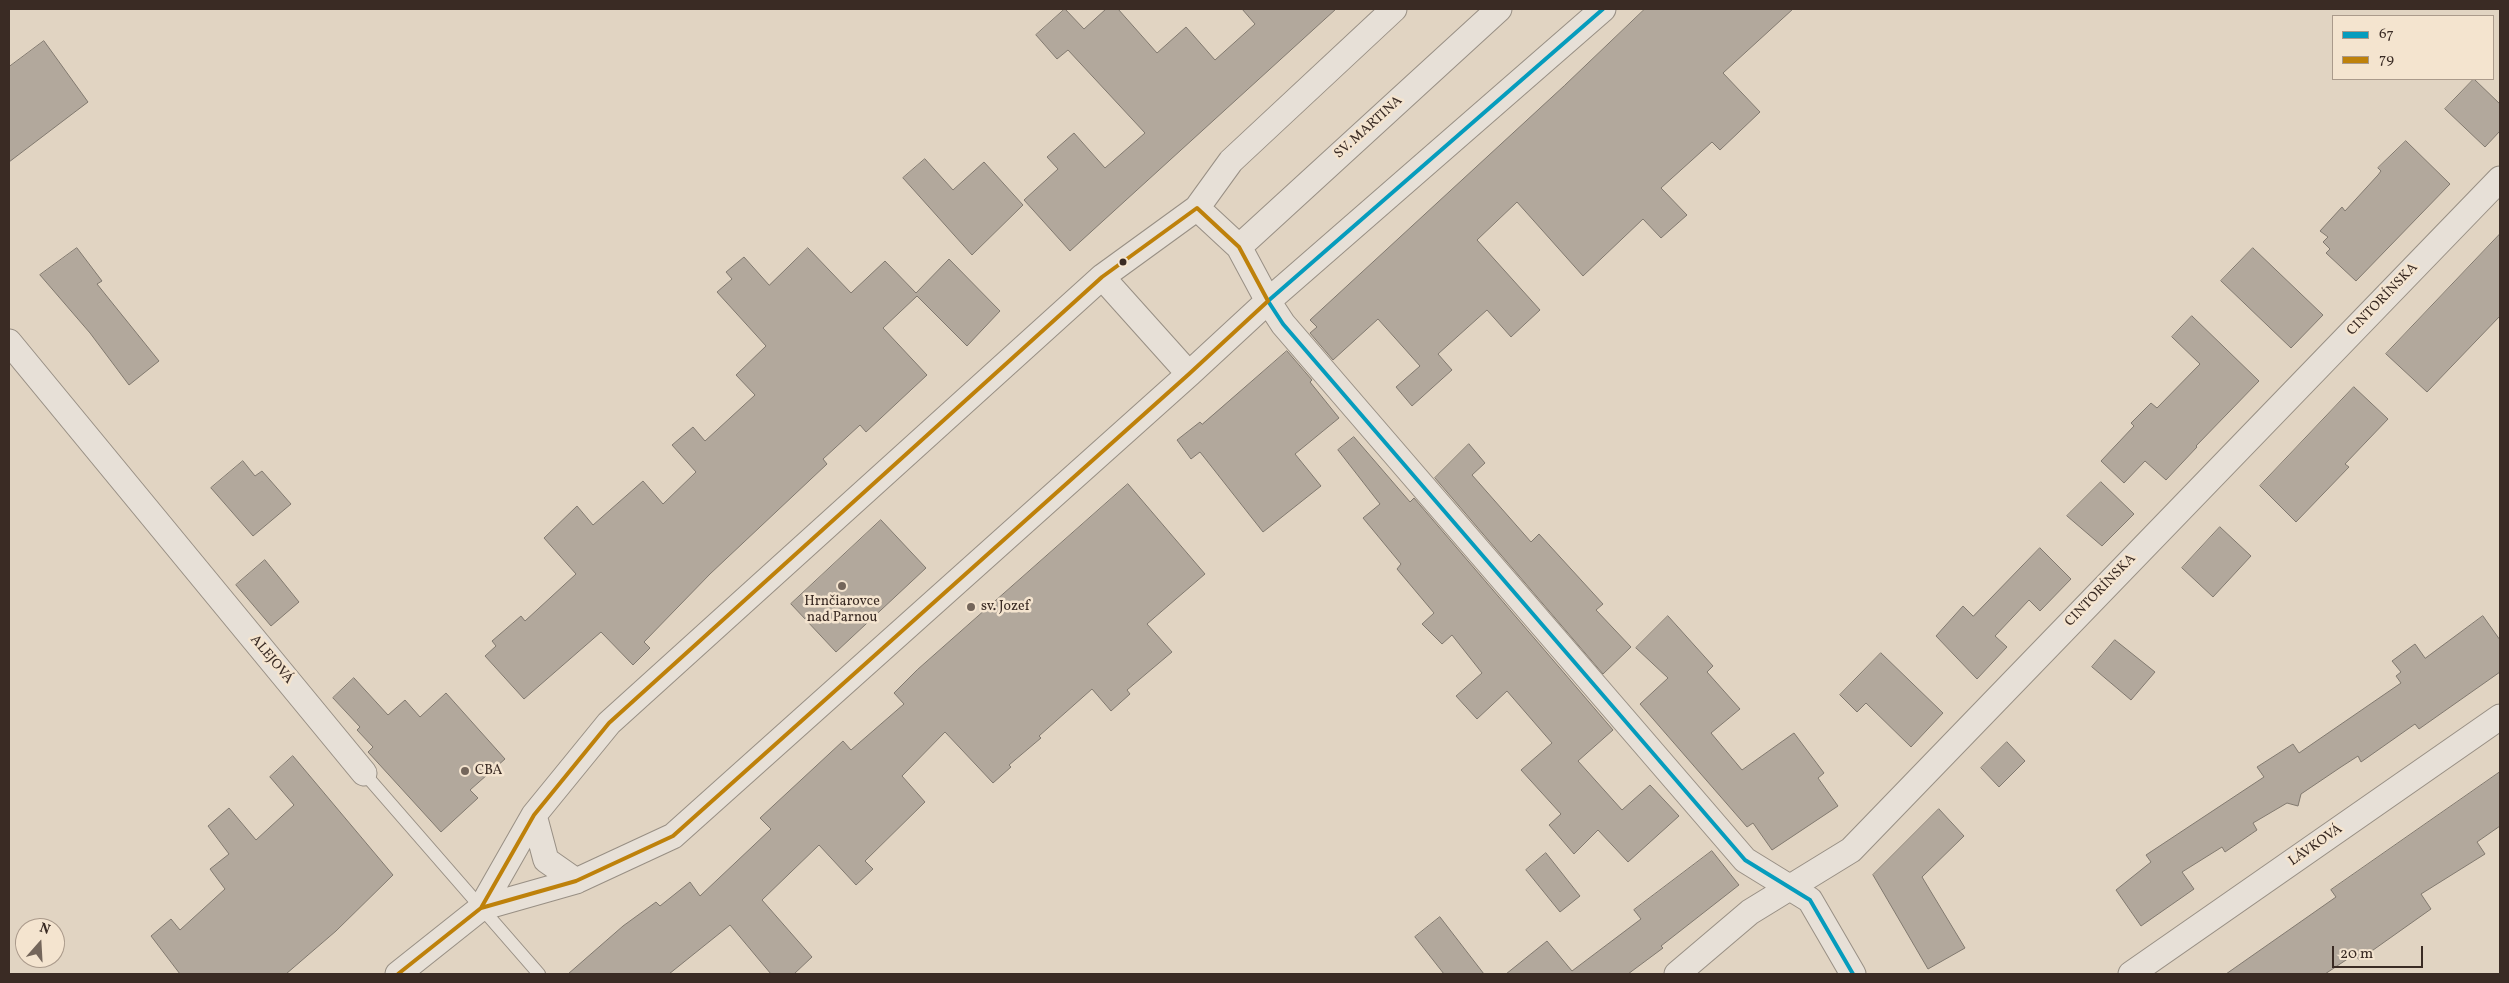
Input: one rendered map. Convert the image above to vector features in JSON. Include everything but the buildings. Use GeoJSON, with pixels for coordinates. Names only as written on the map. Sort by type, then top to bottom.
{"type":"FeatureCollection","features":[{"type":"Feature","properties":{"kind":"street"},"geometry":{"type":"LineString","coordinates":[[398,974],[481,908],[534,815],[609,723],[1102,277],[1198,208],[1232,161],[1394,9]]}},
{"type":"Feature","properties":{"kind":"street","name":"SV. MARTINA"},"geometry":{"type":"LineString","coordinates":[[1239,246],[1499,9]]}},
{"type":"Feature","properties":{"kind":"street"},"geometry":{"type":"LineString","coordinates":[[481,908],[576,882],[672,836],[1189,374],[1268,301],[1603,9]]}},
{"type":"Feature","properties":{"kind":"street","name":"CINTORÍNSKA"},"geometry":{"type":"LineString","coordinates":[[1677,974],[1750,912],[1851,850],[2500,179]]}},
{"type":"Feature","properties":{"kind":"street"},"geometry":{"type":"LineString","coordinates":[[1198,208],[1239,246],[1268,301],[1283,324],[1745,860],[1810,900],[1853,974]]}},
{"type":"Feature","properties":{"kind":"street"},"geometry":{"type":"LineString","coordinates":[[1102,277],[1189,374]]}},
{"type":"Feature","properties":{"kind":"street","name":"ALEJOVÁ"},"geometry":{"type":"LineString","coordinates":[[9,342],[364,772]]}},
{"type":"Feature","properties":{"kind":"street","name":"LÁVKOVÁ"},"geometry":{"type":"LineString","coordinates":[[2131,974],[2500,717]]}},
{"type":"Feature","properties":{"kind":"street"},"geometry":{"type":"LineString","coordinates":[[534,815],[546,860],[576,882]]}},
{"type":"Feature","properties":{"kind":"lane","name":"ALEJOVÁ"},"geometry":{"type":"LineString","coordinates":[[364,772],[539,974]]}},
{"type":"Feature","properties":{"kind":"transit line","name":"67"},"geometry":{"type":"LineString","coordinates":[[1603,9],[1268,301],[1283,324],[1745,860],[1810,900],[1853,974]]}},
{"type":"Feature","properties":{"kind":"transit line","name":"79"},"geometry":{"type":"LineString","coordinates":[[398,974],[481,908],[534,815],[609,723],[1102,277],[1197,208],[1239,247],[1268,301],[673,836],[576,881],[481,908]]}},
{"type":"Feature","properties":{"kind":"place","name":"Hrnčiarovce nad Parnou"},"geometry":{"type":"Point","coordinates":[842,586]}},
{"type":"Feature","properties":{"kind":"place","name":"sv. Jozef"},"geometry":{"type":"Point","coordinates":[971,607]}},
{"type":"Feature","properties":{"kind":"place","name":"CBA"},"geometry":{"type":"Point","coordinates":[465,771]}}]}
